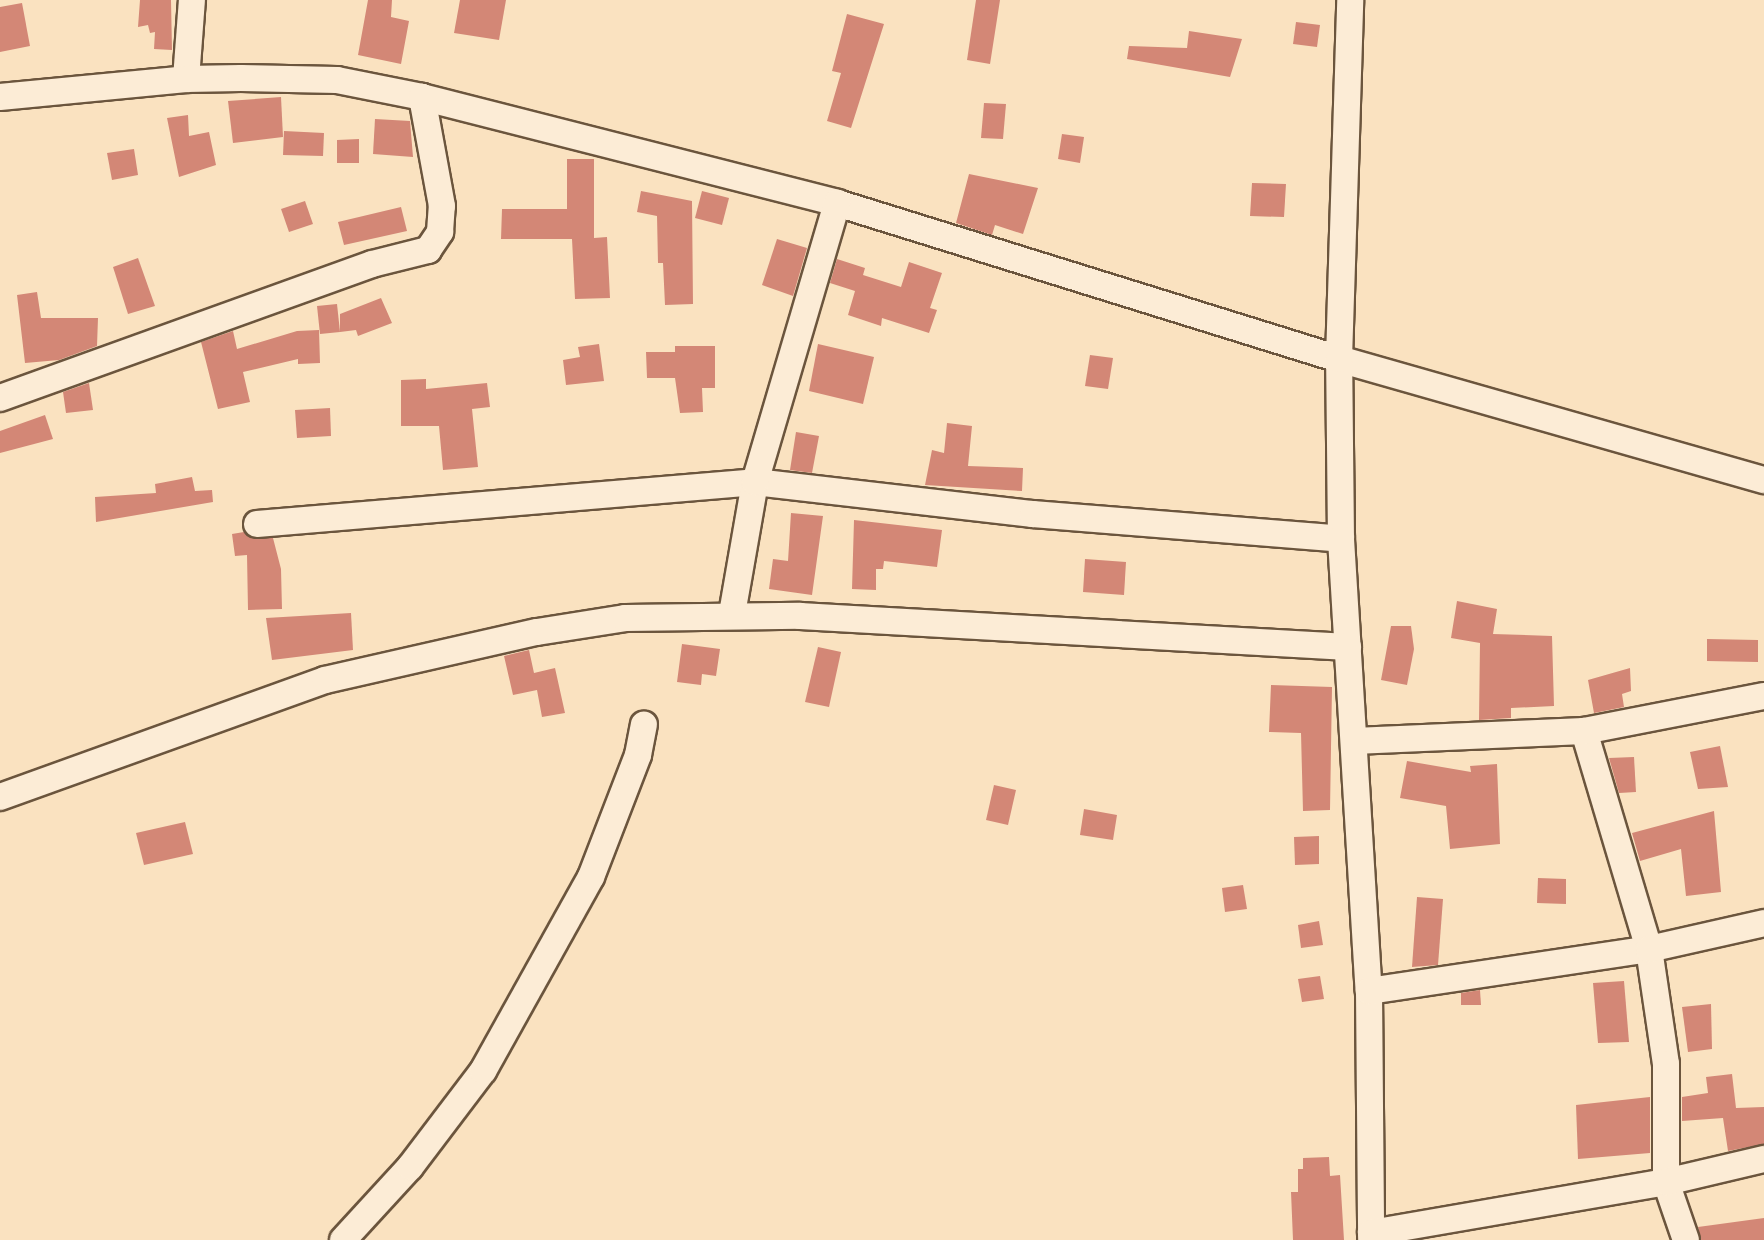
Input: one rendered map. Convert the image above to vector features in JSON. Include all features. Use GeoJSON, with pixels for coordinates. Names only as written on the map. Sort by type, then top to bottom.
{"type":"FeatureCollection","features":[{"type":"Feature","properties":{"kind":"street"},"geometry":{"type":"LineString","coordinates":[[186,79],[191,0]]}},
{"type":"Feature","properties":{"kind":"street"},"geometry":{"type":"LineString","coordinates":[[1350,0],[1339,359],[1341,538],[1369,991],[1371,1236],[1667,1182],[1764,1159]]}},
{"type":"Feature","properties":{"kind":"street"},"geometry":{"type":"LineString","coordinates":[[0,97],[186,79],[337,80],[422,97],[837,202],[1339,359],[1764,480]]}},
{"type":"Feature","properties":{"kind":"street"},"geometry":{"type":"LineString","coordinates":[[0,398],[372,264],[428,250],[440,232],[442,206],[422,97]]}},
{"type":"Feature","properties":{"kind":"street"},"geometry":{"type":"LineString","coordinates":[[732,614],[755,482],[837,202]]}},
{"type":"Feature","properties":{"kind":"street"},"geometry":{"type":"LineString","coordinates":[[257,524],[440,505],[755,482],[1033,514],[1341,538]]}},
{"type":"Feature","properties":{"kind":"street"},"geometry":{"type":"LineString","coordinates":[[0,797],[325,680],[586,623],[732,614],[1348,647]]}},
{"type":"Feature","properties":{"kind":"street"},"geometry":{"type":"LineString","coordinates":[[1354,741],[1584,730],[1764,696]]}},
{"type":"Feature","properties":{"kind":"street"},"geometry":{"type":"LineString","coordinates":[[343,1240],[410,1167],[483,1071],[591,877],[638,755],[644,725]]}},
{"type":"Feature","properties":{"kind":"street"},"geometry":{"type":"LineString","coordinates":[[1584,730],[1649,949],[1667,1064],[1667,1182],[1686,1240]]}},
{"type":"Feature","properties":{"kind":"street"},"geometry":{"type":"LineString","coordinates":[[1369,991],[1649,949],[1764,923]]}},
{"type":"Feature","properties":{"kind":"building"},"geometry":{"type":"Polygon","coordinates":[[[140,0],[171,0],[172,50],[154,49],[155,32],[150,33],[148,25],[138,27],[140,0]]]}},
{"type":"Feature","properties":{"kind":"building"},"geometry":{"type":"Polygon","coordinates":[[[368,0],[392,0],[391,17],[409,21],[401,64],[358,55],[368,0]]]}},
{"type":"Feature","properties":{"kind":"building"},"geometry":{"type":"Polygon","coordinates":[[[460,0],[506,0],[499,40],[454,33],[460,0]]]}},
{"type":"Feature","properties":{"kind":"building"},"geometry":{"type":"Polygon","coordinates":[[[976,0],[1000,0],[990,64],[967,60],[976,0]]]}},
{"type":"Feature","properties":{"kind":"building"},"geometry":{"type":"Polygon","coordinates":[[[22,3],[30,46],[0,52],[0,7],[22,3]]]}},
{"type":"Feature","properties":{"kind":"building"},"geometry":{"type":"Polygon","coordinates":[[[847,14],[884,24],[851,128],[827,121],[841,73],[832,71],[847,14]]]}},
{"type":"Feature","properties":{"kind":"building"},"geometry":{"type":"Polygon","coordinates":[[[1296,22],[1320,25],[1317,47],[1293,44],[1296,22]]]}},
{"type":"Feature","properties":{"kind":"building"},"geometry":{"type":"Polygon","coordinates":[[[1189,31],[1242,39],[1230,77],[1127,59],[1129,46],[1187,48],[1189,31]]]}},
{"type":"Feature","properties":{"kind":"building"},"geometry":{"type":"Polygon","coordinates":[[[281,97],[283,137],[233,143],[228,101],[281,97]]]}},
{"type":"Feature","properties":{"kind":"building"},"geometry":{"type":"Polygon","coordinates":[[[984,103],[1006,104],[1003,139],[981,138],[984,103]]]}},
{"type":"Feature","properties":{"kind":"building"},"geometry":{"type":"Polygon","coordinates":[[[188,115],[189,136],[209,132],[216,165],[179,177],[167,118],[188,115]]]}},
{"type":"Feature","properties":{"kind":"building"},"geometry":{"type":"Polygon","coordinates":[[[375,119],[410,121],[413,157],[373,154],[375,119]]]}},
{"type":"Feature","properties":{"kind":"building"},"geometry":{"type":"Polygon","coordinates":[[[284,131],[324,133],[323,156],[283,155],[284,131]]]}},
{"type":"Feature","properties":{"kind":"building"},"geometry":{"type":"Polygon","coordinates":[[[1062,134],[1084,137],[1080,163],[1058,159],[1062,134]]]}},
{"type":"Feature","properties":{"kind":"building"},"geometry":{"type":"Polygon","coordinates":[[[359,139],[359,163],[337,163],[337,140],[359,139]]]}},
{"type":"Feature","properties":{"kind":"building"},"geometry":{"type":"Polygon","coordinates":[[[134,149],[138,175],[112,180],[107,153],[134,149]]]}},
{"type":"Feature","properties":{"kind":"building"},"geometry":{"type":"Polygon","coordinates":[[[567,159],[594,159],[594,238],[607,237],[610,298],[575,299],[572,239],[501,239],[502,209],[567,209],[567,159]]]}},
{"type":"Feature","properties":{"kind":"building"},"geometry":{"type":"Polygon","coordinates":[[[969,174],[1038,188],[1023,234],[995,225],[992,235],[956,223],[969,174]]]}},
{"type":"Feature","properties":{"kind":"building"},"geometry":{"type":"Polygon","coordinates":[[[1252,183],[1286,184],[1284,217],[1250,216],[1252,183]]]}},
{"type":"Feature","properties":{"kind":"building"},"geometry":{"type":"Polygon","coordinates":[[[641,191],[692,201],[693,304],[665,305],[663,263],[658,263],[657,216],[637,212],[641,191]]]}},
{"type":"Feature","properties":{"kind":"building"},"geometry":{"type":"Polygon","coordinates":[[[702,191],[729,198],[722,225],[695,218],[702,191]]]}},
{"type":"Feature","properties":{"kind":"building"},"geometry":{"type":"Polygon","coordinates":[[[305,201],[313,224],[289,232],[281,209],[305,201]]]}},
{"type":"Feature","properties":{"kind":"building"},"geometry":{"type":"Polygon","coordinates":[[[401,207],[407,231],[344,245],[338,222],[401,207]]]}},
{"type":"Feature","properties":{"kind":"building"},"geometry":{"type":"Polygon","coordinates":[[[777,239],[807,248],[793,296],[762,285],[777,239]]]}},
{"type":"Feature","properties":{"kind":"building"},"geometry":{"type":"Polygon","coordinates":[[[138,258],[155,306],[128,314],[113,267],[138,258]]]}},
{"type":"Feature","properties":{"kind":"building"},"geometry":{"type":"Polygon","coordinates":[[[837,259],[865,268],[863,275],[901,287],[909,262],[942,273],[930,308],[937,310],[929,333],[882,318],[881,326],[848,315],[855,291],[830,283],[837,259]]]}},
{"type":"Feature","properties":{"kind":"building"},"geometry":{"type":"Polygon","coordinates":[[[37,292],[41,318],[98,318],[97,346],[59,360],[25,363],[17,295],[37,292]]]}},
{"type":"Feature","properties":{"kind":"building"},"geometry":{"type":"Polygon","coordinates":[[[381,298],[392,323],[358,336],[356,330],[340,332],[340,314],[381,298]]]}},
{"type":"Feature","properties":{"kind":"building"},"geometry":{"type":"Polygon","coordinates":[[[337,304],[340,332],[320,334],[317,306],[337,304]]]}},
{"type":"Feature","properties":{"kind":"building"},"geometry":{"type":"Polygon","coordinates":[[[319,330],[320,363],[298,364],[298,359],[243,372],[250,402],[218,409],[201,342],[233,331],[237,349],[297,331],[319,330]]]}},
{"type":"Feature","properties":{"kind":"building"},"geometry":{"type":"Polygon","coordinates":[[[599,344],[604,381],[566,385],[563,360],[580,357],[578,347],[599,344]]]}},
{"type":"Feature","properties":{"kind":"building"},"geometry":{"type":"Polygon","coordinates":[[[818,344],[874,357],[863,404],[809,391],[818,344]]]}},
{"type":"Feature","properties":{"kind":"building"},"geometry":{"type":"Polygon","coordinates":[[[675,346],[715,346],[715,388],[702,388],[703,412],[680,413],[675,378],[647,378],[646,352],[675,352],[675,346]]]}},
{"type":"Feature","properties":{"kind":"building"},"geometry":{"type":"Polygon","coordinates":[[[1090,355],[1113,358],[1108,389],[1085,386],[1090,355]]]}},
{"type":"Feature","properties":{"kind":"building"},"geometry":{"type":"Polygon","coordinates":[[[426,379],[426,389],[487,383],[490,407],[472,409],[478,467],[443,470],[439,426],[401,426],[401,380],[426,379]]]}},
{"type":"Feature","properties":{"kind":"building"},"geometry":{"type":"Polygon","coordinates":[[[89,383],[93,410],[66,413],[63,392],[89,383]]]}},
{"type":"Feature","properties":{"kind":"building"},"geometry":{"type":"Polygon","coordinates":[[[330,408],[331,436],[297,438],[295,410],[330,408]]]}},
{"type":"Feature","properties":{"kind":"building"},"geometry":{"type":"Polygon","coordinates":[[[45,415],[53,439],[0,453],[0,431],[45,415]]]}},
{"type":"Feature","properties":{"kind":"building"},"geometry":{"type":"Polygon","coordinates":[[[947,423],[972,426],[968,466],[1023,468],[1022,491],[925,485],[932,450],[944,453],[947,423]]]}},
{"type":"Feature","properties":{"kind":"building"},"geometry":{"type":"Polygon","coordinates":[[[796,432],[819,436],[812,473],[790,470],[796,432]]]}},
{"type":"Feature","properties":{"kind":"building"},"geometry":{"type":"Polygon","coordinates":[[[192,477],[195,491],[212,490],[213,502],[96,522],[95,497],[156,493],[155,484],[192,477]]]}},
{"type":"Feature","properties":{"kind":"building"},"geometry":{"type":"Polygon","coordinates":[[[791,513],[823,516],[812,595],[769,589],[773,559],[788,561],[791,513]]]}},
{"type":"Feature","properties":{"kind":"building"},"geometry":{"type":"Polygon","coordinates":[[[854,520],[942,530],[937,567],[884,561],[883,569],[876,569],[876,590],[852,589],[854,520]]]}},
{"type":"Feature","properties":{"kind":"building"},"geometry":{"type":"Polygon","coordinates":[[[244,532],[251,538],[273,538],[281,569],[282,609],[248,610],[247,555],[235,556],[232,534],[244,532]]]}},
{"type":"Feature","properties":{"kind":"building"},"geometry":{"type":"Polygon","coordinates":[[[1085,559],[1126,562],[1124,595],[1083,592],[1085,559]]]}},
{"type":"Feature","properties":{"kind":"building"},"geometry":{"type":"Polygon","coordinates":[[[1457,601],[1497,609],[1493,634],[1552,636],[1554,706],[1511,708],[1511,718],[1479,720],[1480,643],[1451,638],[1457,601]]]}},
{"type":"Feature","properties":{"kind":"building"},"geometry":{"type":"Polygon","coordinates":[[[351,613],[353,650],[272,660],[266,618],[351,613]]]}},
{"type":"Feature","properties":{"kind":"building"},"geometry":{"type":"Polygon","coordinates":[[[1391,626],[1411,626],[1414,649],[1407,685],[1381,680],[1391,626]]]}},
{"type":"Feature","properties":{"kind":"building"},"geometry":{"type":"Polygon","coordinates":[[[1707,639],[1758,640],[1758,662],[1707,661],[1707,639]]]}},
{"type":"Feature","properties":{"kind":"building"},"geometry":{"type":"Polygon","coordinates":[[[682,644],[720,649],[716,676],[702,674],[701,685],[677,682],[682,644]]]}},
{"type":"Feature","properties":{"kind":"building"},"geometry":{"type":"Polygon","coordinates":[[[818,647],[841,652],[829,707],[805,702],[818,647]]]}},
{"type":"Feature","properties":{"kind":"building"},"geometry":{"type":"Polygon","coordinates":[[[529,650],[534,673],[555,668],[565,713],[542,717],[537,690],[513,695],[504,656],[529,650]]]}},
{"type":"Feature","properties":{"kind":"building"},"geometry":{"type":"Polygon","coordinates":[[[1630,668],[1631,691],[1622,694],[1624,707],[1594,713],[1588,680],[1630,668]]]}},
{"type":"Feature","properties":{"kind":"building"},"geometry":{"type":"Polygon","coordinates":[[[1271,685],[1332,687],[1330,810],[1303,811],[1301,733],[1269,732],[1271,685]]]}},
{"type":"Feature","properties":{"kind":"building"},"geometry":{"type":"Polygon","coordinates":[[[1720,746],[1728,787],[1698,789],[1690,752],[1720,746]]]}},
{"type":"Feature","properties":{"kind":"building"},"geometry":{"type":"Polygon","coordinates":[[[1634,757],[1636,792],[1619,793],[1609,758],[1634,757]]]}},
{"type":"Feature","properties":{"kind":"building"},"geometry":{"type":"Polygon","coordinates":[[[1407,761],[1471,772],[1470,766],[1497,764],[1500,844],[1450,849],[1446,806],[1400,798],[1407,761]]]}},
{"type":"Feature","properties":{"kind":"building"},"geometry":{"type":"Polygon","coordinates":[[[994,785],[1016,790],[1008,825],[986,820],[994,785]]]}},
{"type":"Feature","properties":{"kind":"building"},"geometry":{"type":"Polygon","coordinates":[[[1084,809],[1117,815],[1113,840],[1080,835],[1084,809]]]}},
{"type":"Feature","properties":{"kind":"building"},"geometry":{"type":"Polygon","coordinates":[[[1714,811],[1721,892],[1686,896],[1681,849],[1640,861],[1632,833],[1714,811]]]}},
{"type":"Feature","properties":{"kind":"building"},"geometry":{"type":"Polygon","coordinates":[[[185,822],[193,854],[144,865],[136,833],[185,822]]]}},
{"type":"Feature","properties":{"kind":"building"},"geometry":{"type":"Polygon","coordinates":[[[1319,836],[1319,864],[1295,865],[1294,837],[1319,836]]]}},
{"type":"Feature","properties":{"kind":"building"},"geometry":{"type":"Polygon","coordinates":[[[1538,878],[1566,879],[1566,904],[1537,903],[1538,878]]]}},
{"type":"Feature","properties":{"kind":"building"},"geometry":{"type":"Polygon","coordinates":[[[1243,885],[1247,909],[1225,912],[1222,888],[1243,885]]]}},
{"type":"Feature","properties":{"kind":"building"},"geometry":{"type":"Polygon","coordinates":[[[1417,897],[1443,899],[1438,965],[1412,967],[1417,897]]]}},
{"type":"Feature","properties":{"kind":"building"},"geometry":{"type":"Polygon","coordinates":[[[1319,921],[1323,945],[1301,948],[1298,925],[1319,921]]]}},
{"type":"Feature","properties":{"kind":"building"},"geometry":{"type":"Polygon","coordinates":[[[1320,976],[1324,999],[1302,1002],[1298,979],[1320,976]]]}},
{"type":"Feature","properties":{"kind":"building"},"geometry":{"type":"Polygon","coordinates":[[[1624,981],[1629,1042],[1598,1043],[1593,983],[1624,981]]]}},
{"type":"Feature","properties":{"kind":"building"},"geometry":{"type":"Polygon","coordinates":[[[1480,990],[1481,1005],[1461,1005],[1461,993],[1480,990]]]}},
{"type":"Feature","properties":{"kind":"building"},"geometry":{"type":"Polygon","coordinates":[[[1711,1004],[1712,1049],[1688,1052],[1682,1007],[1711,1004]]]}},
{"type":"Feature","properties":{"kind":"building"},"geometry":{"type":"Polygon","coordinates":[[[1732,1074],[1736,1108],[1764,1107],[1764,1144],[1728,1151],[1723,1118],[1682,1121],[1682,1097],[1708,1093],[1706,1077],[1732,1074]]]}},
{"type":"Feature","properties":{"kind":"building"},"geometry":{"type":"Polygon","coordinates":[[[1650,1097],[1650,1153],[1578,1159],[1576,1105],[1650,1097]]]}},
{"type":"Feature","properties":{"kind":"building"},"geometry":{"type":"Polygon","coordinates":[[[1329,1157],[1330,1176],[1340,1175],[1344,1240],[1293,1240],[1291,1192],[1298,1192],[1298,1169],[1303,1169],[1303,1158],[1329,1157]]]}},
{"type":"Feature","properties":{"kind":"building"},"geometry":{"type":"Polygon","coordinates":[[[1764,1218],[1764,1240],[1701,1240],[1698,1227],[1764,1218]]]}}]}
